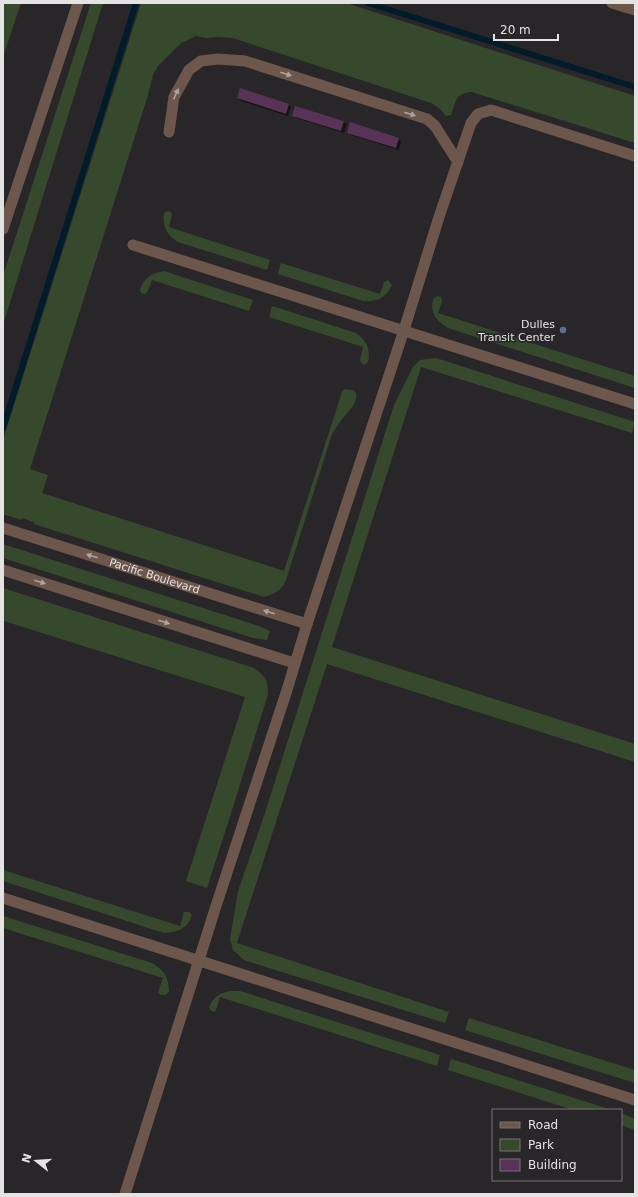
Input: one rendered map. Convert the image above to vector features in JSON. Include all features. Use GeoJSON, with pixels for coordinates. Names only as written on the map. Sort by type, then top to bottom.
{"type":"FeatureCollection","features":[{"type":"Feature","properties":{"kind":"street"},"geometry":{"type":"LineString","coordinates":[[3,229],[78,3]]}},
{"type":"Feature","properties":{"kind":"street"},"geometry":{"type":"LineString","coordinates":[[612,3],[635,10]]}},
{"type":"Feature","properties":{"kind":"street"},"geometry":{"type":"LineString","coordinates":[[169,132],[174,97],[189,70],[201,61],[218,59],[245,61],[427,119],[435,126],[458,162]]}},
{"type":"Feature","properties":{"kind":"street"},"geometry":{"type":"LineString","coordinates":[[125,1194],[306,624],[471,123],[478,114],[491,110],[635,156]]}},
{"type":"Feature","properties":{"kind":"street"},"geometry":{"type":"LineString","coordinates":[[133,245],[635,404]]}},
{"type":"Feature","properties":{"kind":"street","name":"Pacific Boulevard"},"geometry":{"type":"LineString","coordinates":[[3,528],[306,624]]}},
{"type":"Feature","properties":{"kind":"street"},"geometry":{"type":"LineString","coordinates":[[3,570],[294,663]]}},
{"type":"Feature","properties":{"kind":"street"},"geometry":{"type":"LineString","coordinates":[[3,898],[635,1100]]}},
{"type":"Feature","properties":{"kind":"green space"},"geometry":{"type":"Polygon","coordinates":[[[3,3],[21,3],[3,57],[3,3]]]}},
{"type":"Feature","properties":{"kind":"green space"},"geometry":{"type":"Polygon","coordinates":[[[91,3],[103,3],[3,325],[3,276],[91,3]]]}},
{"type":"Feature","properties":{"kind":"green space"},"geometry":{"type":"Polygon","coordinates":[[[141,3],[346,3],[635,96],[635,143],[472,92],[459,96],[455,102],[451,115],[446,116],[439,108],[431,103],[233,38],[206,38],[196,36],[181,43],[158,66],[153,75],[30,469],[48,475],[42,493],[284,571],[342,392],[345,389],[353,390],[356,393],[356,400],[332,434],[286,580],[277,592],[264,597],[34,524],[34,522],[22,518],[21,520],[3,514],[3,440],[141,3]]]}},
{"type":"Feature","properties":{"kind":"green space"},"geometry":{"type":"Polygon","coordinates":[[[167,211],[171,212],[172,215],[169,227],[270,260],[267,270],[178,242],[166,230],[164,213],[167,211]]]}},
{"type":"Feature","properties":{"kind":"green space"},"geometry":{"type":"Polygon","coordinates":[[[281,263],[380,294],[384,282],[388,280],[392,285],[384,296],[377,300],[363,301],[278,274],[281,263]]]}},
{"type":"Feature","properties":{"kind":"green space"},"geometry":{"type":"Polygon","coordinates":[[[164,271],[253,300],[249,311],[152,280],[148,291],[145,294],[141,293],[140,290],[146,279],[155,273],[164,271]]]}},
{"type":"Feature","properties":{"kind":"green space"},"geometry":{"type":"Polygon","coordinates":[[[437,296],[441,297],[442,301],[438,313],[635,376],[635,388],[448,328],[437,319],[433,313],[433,299],[437,296]]]}},
{"type":"Feature","properties":{"kind":"green space"},"geometry":{"type":"Polygon","coordinates":[[[272,306],[356,333],[367,345],[369,353],[368,362],[364,365],[360,360],[363,347],[269,317],[272,306]]]}},
{"type":"Feature","properties":{"kind":"green space"},"geometry":{"type":"Polygon","coordinates":[[[436,358],[635,422],[632,433],[421,367],[332,647],[635,744],[635,762],[327,664],[237,943],[449,1012],[445,1023],[244,960],[233,950],[230,939],[238,891],[264,816],[394,405],[413,367],[420,360],[436,358]]]}},
{"type":"Feature","properties":{"kind":"green space"},"geometry":{"type":"Polygon","coordinates":[[[3,544],[259,626],[270,631],[267,640],[253,638],[3,558],[3,544]]]}},
{"type":"Feature","properties":{"kind":"green space"},"geometry":{"type":"Polygon","coordinates":[[[3,588],[254,668],[261,673],[267,685],[268,694],[207,888],[186,881],[245,697],[4,621],[3,624],[3,588]]]}},
{"type":"Feature","properties":{"kind":"green space"},"geometry":{"type":"Polygon","coordinates":[[[3,870],[180,926],[184,912],[189,912],[192,915],[185,927],[173,932],[164,933],[3,881],[3,870]]]}},
{"type":"Feature","properties":{"kind":"green space"},"geometry":{"type":"Polygon","coordinates":[[[3,916],[152,963],[165,974],[168,981],[169,991],[166,995],[161,995],[158,992],[163,978],[3,928],[3,916]]]}},
{"type":"Feature","properties":{"kind":"green space"},"geometry":{"type":"Polygon","coordinates":[[[240,991],[440,1055],[437,1066],[220,997],[216,1010],[214,1012],[210,1010],[209,1007],[216,997],[224,992],[240,991]]]}},
{"type":"Feature","properties":{"kind":"green space"},"geometry":{"type":"Polygon","coordinates":[[[469,1018],[635,1070],[635,1083],[465,1030],[469,1018]]]}},
{"type":"Feature","properties":{"kind":"green space"},"geometry":{"type":"Polygon","coordinates":[[[451,1059],[609,1109],[570,1109],[448,1070],[451,1059]]]}},
{"type":"Feature","properties":{"kind":"green space"},"geometry":{"type":"Polygon","coordinates":[[[622,1113],[635,1119],[635,1130],[622,1125],[622,1113]]]}},
{"type":"Feature","properties":{"kind":"building"},"geometry":{"type":"Polygon","coordinates":[[[240,88],[289,104],[286,114],[237,98],[240,88]]]}},
{"type":"Feature","properties":{"kind":"building"},"geometry":{"type":"Polygon","coordinates":[[[295,106],[344,121],[341,131],[292,116],[295,106]]]}},
{"type":"Feature","properties":{"kind":"building"},"geometry":{"type":"Polygon","coordinates":[[[350,122],[399,138],[396,148],[347,133],[350,122]]]}},
{"type":"Feature","properties":{"kind":"waterway"},"geometry":{"type":"LineString","coordinates":[[3,428],[136,3]]}},
{"type":"Feature","properties":{"kind":"waterway"},"geometry":{"type":"LineString","coordinates":[[368,3],[635,87]]}},
{"type":"Feature","properties":{"kind":"place","name":"Dulles Transit Center"},"geometry":{"type":"Point","coordinates":[563,330]}}]}
